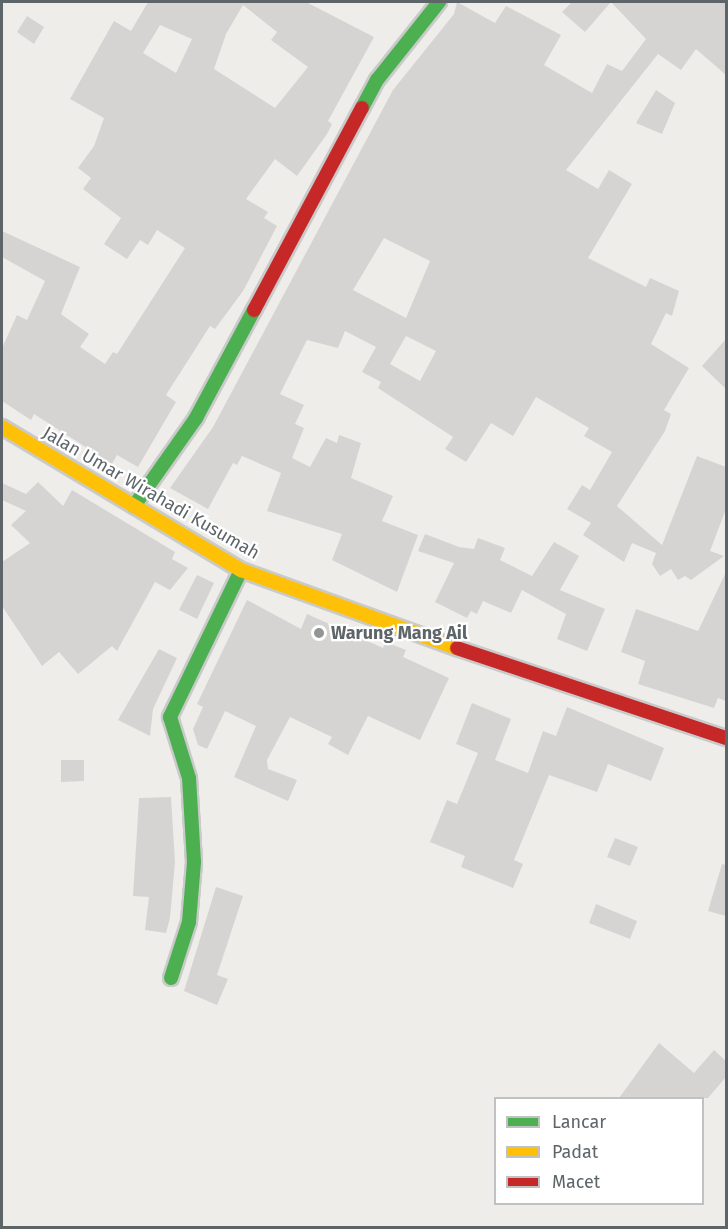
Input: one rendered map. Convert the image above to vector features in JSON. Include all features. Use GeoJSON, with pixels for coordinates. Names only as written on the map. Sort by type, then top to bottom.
{"type":"FeatureCollection","features":[{"type":"Feature","properties":{"kind":"street"},"geometry":{"type":"LineString","coordinates":[[134,506],[196,418],[377,80],[439,2]]}},
{"type":"Feature","properties":{"kind":"street","name":"Jalan Umar Wirahadi Kusumah"},"geometry":{"type":"LineString","coordinates":[[2,427],[241,570],[556,684],[726,738]]}},
{"type":"Feature","properties":{"kind":"street"},"geometry":{"type":"LineString","coordinates":[[171,978],[189,922],[194,862],[189,778],[170,717],[241,570]]}},
{"type":"Feature","properties":{"kind":"building"},"geometry":{"type":"Polygon","coordinates":[[[148,2],[306,2],[374,37],[328,121],[332,124],[327,134],[297,176],[275,159],[246,199],[268,212],[264,218],[277,226],[243,291],[215,329],[210,326],[166,395],[176,402],[138,467],[117,455],[112,464],[34,414],[31,420],[2,401],[2,348],[17,315],[27,320],[45,281],[2,257],[2,231],[80,267],[61,314],[89,334],[80,347],[105,364],[113,352],[117,354],[185,248],[157,230],[148,245],[140,240],[127,259],[104,244],[121,218],[83,189],[91,178],[78,168],[94,146],[104,118],[70,99],[114,21],[131,31],[148,2]],[[243,5],[226,34],[214,69],[275,108],[308,67],[271,40],[277,32],[243,5]],[[160,25],[143,53],[176,73],[192,39],[160,25]]]}},
{"type":"Feature","properties":{"kind":"building"},"geometry":{"type":"Polygon","coordinates":[[[457,2],[495,23],[506,6],[561,35],[544,65],[592,93],[607,64],[622,71],[646,39],[611,2],[726,2],[726,75],[696,49],[681,70],[658,54],[566,170],[598,189],[609,170],[632,184],[588,258],[646,287],[650,278],[679,291],[672,316],[666,313],[651,344],[689,368],[664,410],[671,414],[665,431],[617,506],[662,545],[697,456],[726,467],[726,509],[710,551],[724,556],[691,580],[685,576],[678,580],[671,569],[660,576],[652,564],[656,553],[632,543],[624,562],[583,535],[591,523],[567,509],[582,485],[590,490],[612,452],[584,436],[589,428],[536,397],[513,436],[491,423],[466,462],[445,449],[453,437],[378,388],[381,382],[362,372],[376,347],[345,331],[338,348],[307,340],[280,394],[304,405],[295,424],[304,428],[292,458],[310,467],[326,438],[337,443],[339,435],[361,443],[351,478],[393,496],[382,521],[418,535],[397,592],[332,560],[342,534],[267,511],[281,473],[242,456],[237,465],[233,463],[208,509],[170,488],[213,427],[393,90],[454,14],[457,2]],[[384,238],[353,290],[406,318],[430,261],[384,238]],[[406,336],[390,364],[420,381],[436,351],[406,336]]]}},
{"type":"Feature","properties":{"kind":"building"},"geometry":{"type":"Polygon","coordinates":[[[572,2],[611,2],[585,32],[562,12],[572,2]]]}},
{"type":"Feature","properties":{"kind":"building"},"geometry":{"type":"Polygon","coordinates":[[[27,16],[44,27],[34,44],[17,32],[27,16]]]}},
{"type":"Feature","properties":{"kind":"building"},"geometry":{"type":"Polygon","coordinates":[[[656,90],[675,103],[662,134],[636,123],[656,90]]]}},
{"type":"Feature","properties":{"kind":"building"},"geometry":{"type":"Polygon","coordinates":[[[726,339],[726,389],[702,366],[726,339]]]}},
{"type":"Feature","properties":{"kind":"building"},"geometry":{"type":"Polygon","coordinates":[[[38,482],[63,506],[72,490],[175,552],[172,559],[188,568],[170,590],[155,582],[117,651],[112,646],[78,674],[59,652],[42,666],[2,606],[2,562],[30,543],[11,525],[26,511],[2,500],[2,483],[26,494],[38,482]]]}},
{"type":"Feature","properties":{"kind":"building"},"geometry":{"type":"Polygon","coordinates":[[[425,534],[459,547],[474,549],[478,538],[505,548],[500,560],[532,576],[554,542],[579,556],[560,590],[605,609],[587,651],[557,639],[566,614],[522,590],[511,613],[483,601],[477,614],[471,611],[467,618],[435,602],[454,563],[418,551],[425,534]]]}},
{"type":"Feature","properties":{"kind":"building"},"geometry":{"type":"Polygon","coordinates":[[[726,572],[726,701],[718,698],[714,708],[638,684],[645,661],[621,652],[636,609],[698,631],[726,572]]]}},
{"type":"Feature","properties":{"kind":"building"},"geometry":{"type":"Polygon","coordinates":[[[197,575],[214,583],[197,619],[179,610],[197,575]]]}},
{"type":"Feature","properties":{"kind":"building"},"geometry":{"type":"Polygon","coordinates":[[[247,600],[301,629],[307,614],[383,648],[385,642],[406,650],[403,657],[449,678],[420,740],[368,716],[348,755],[328,744],[332,737],[290,717],[267,760],[268,769],[297,780],[288,801],[234,777],[256,726],[225,711],[207,749],[198,745],[193,729],[203,707],[197,704],[247,600]]]}},
{"type":"Feature","properties":{"kind":"building"},"geometry":{"type":"Polygon","coordinates":[[[159,649],[177,658],[153,709],[150,736],[118,720],[159,649]]]}},
{"type":"Feature","properties":{"kind":"building"},"geometry":{"type":"Polygon","coordinates":[[[472,703],[511,719],[495,760],[528,773],[543,731],[556,736],[567,707],[664,748],[651,781],[608,764],[597,792],[549,775],[514,860],[523,864],[513,888],[461,867],[465,856],[430,842],[447,800],[457,804],[478,753],[456,744],[472,703]]]}},
{"type":"Feature","properties":{"kind":"building"},"geometry":{"type":"Polygon","coordinates":[[[61,760],[84,760],[84,781],[61,782],[61,760]]]}},
{"type":"Feature","properties":{"kind":"building"},"geometry":{"type":"Polygon","coordinates":[[[171,797],[175,862],[170,918],[166,933],[145,930],[149,897],[133,896],[139,798],[171,797]]]}},
{"type":"Feature","properties":{"kind":"building"},"geometry":{"type":"Polygon","coordinates":[[[615,838],[638,847],[630,866],[607,857],[615,838]]]}},
{"type":"Feature","properties":{"kind":"building"},"geometry":{"type":"Polygon","coordinates":[[[722,864],[726,865],[726,916],[708,911],[722,864]]]}},
{"type":"Feature","properties":{"kind":"building"},"geometry":{"type":"Polygon","coordinates":[[[216,887],[243,896],[217,975],[228,979],[217,1005],[184,991],[216,887]]]}},
{"type":"Feature","properties":{"kind":"building"},"geometry":{"type":"Polygon","coordinates":[[[596,904],[637,921],[630,939],[589,923],[596,904]]]}},
{"type":"Feature","properties":{"kind":"building"},"geometry":{"type":"Polygon","coordinates":[[[659,1043],[694,1073],[714,1050],[726,1061],[726,1077],[708,1098],[620,1097],[659,1043]]]}},
{"type":"Feature","properties":{"kind":"traffic: fast"},"geometry":{"type":"LineString","coordinates":[[362,108],[377,80],[439,2]]}},
{"type":"Feature","properties":{"kind":"traffic: fast"},"geometry":{"type":"LineString","coordinates":[[134,506],[196,418],[254,310]]}},
{"type":"Feature","properties":{"kind":"traffic: fast"},"geometry":{"type":"LineString","coordinates":[[171,978],[189,922],[194,862],[189,778],[170,717],[241,570]]}},
{"type":"Feature","properties":{"kind":"traffic: slow"},"geometry":{"type":"LineString","coordinates":[[2,427],[241,570],[457,648]]}},
{"type":"Feature","properties":{"kind":"traffic: jam"},"geometry":{"type":"LineString","coordinates":[[254,310],[362,108]]}},
{"type":"Feature","properties":{"kind":"traffic: jam"},"geometry":{"type":"LineString","coordinates":[[457,648],[726,738]]}},
{"type":"Feature","properties":{"kind":"place","name":"Warung Mang Ail"},"geometry":{"type":"Point","coordinates":[319,633]}}]}
